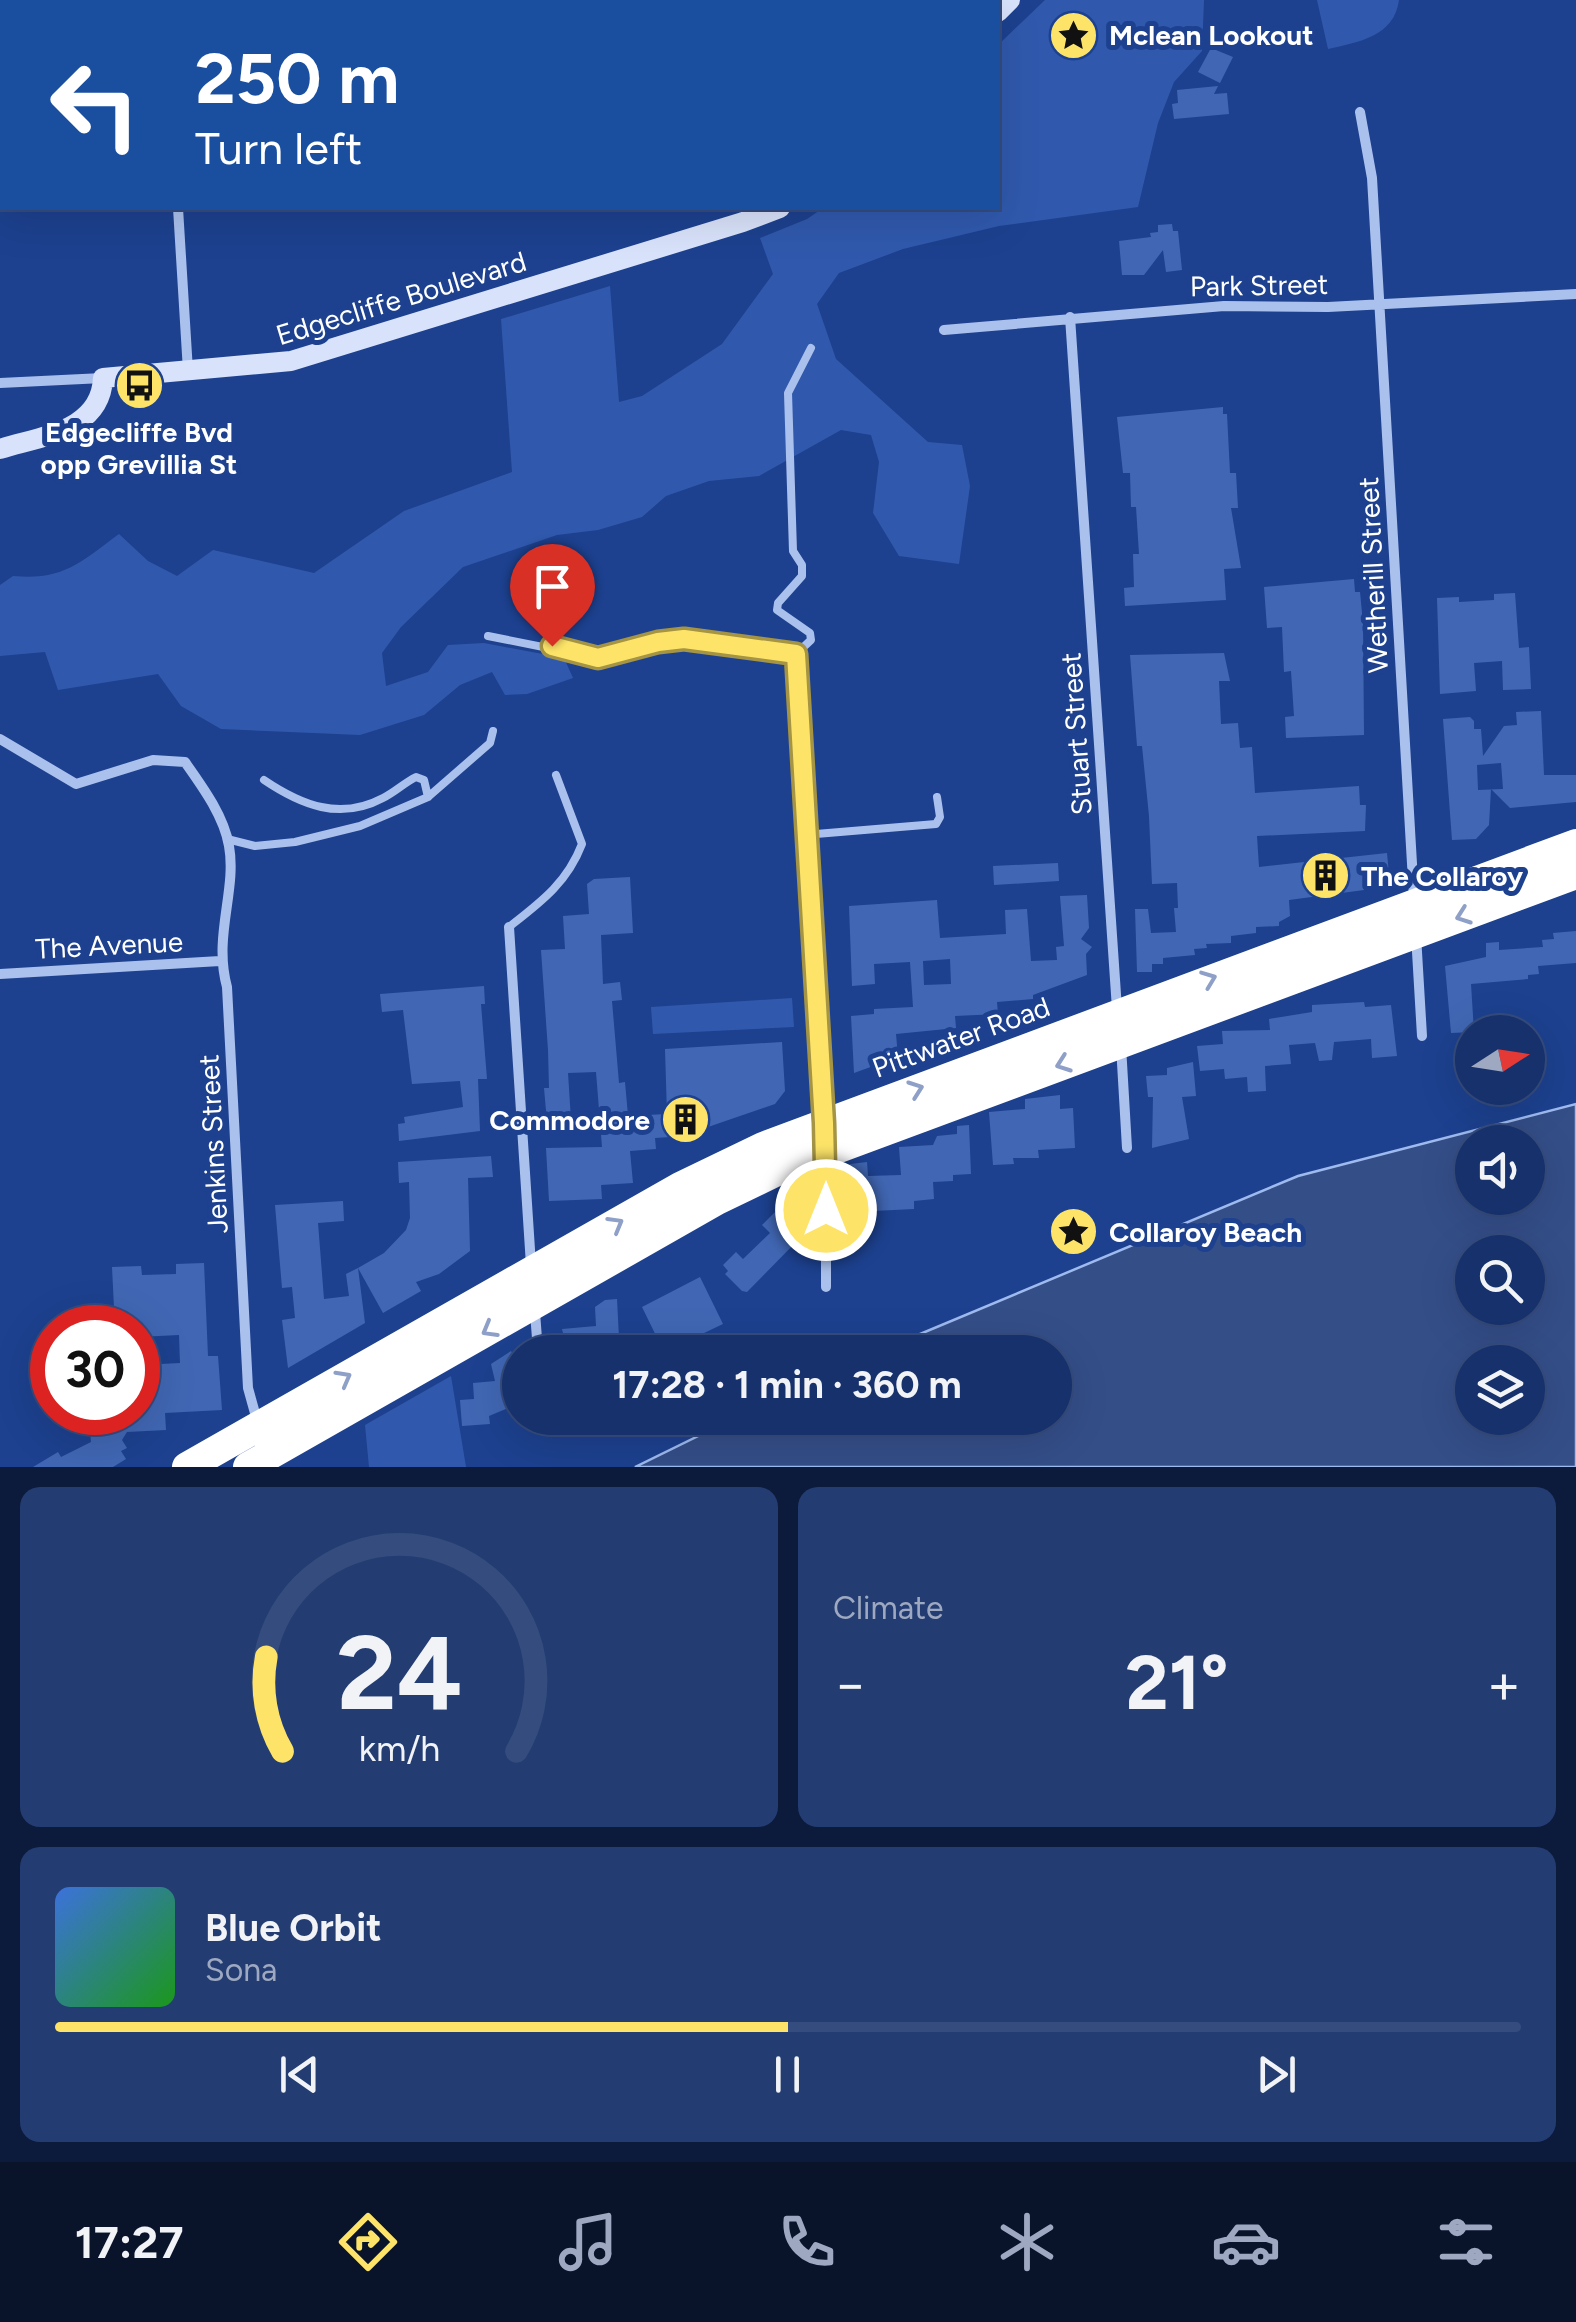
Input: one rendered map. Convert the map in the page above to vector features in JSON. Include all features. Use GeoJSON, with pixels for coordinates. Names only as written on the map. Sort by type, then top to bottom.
{"type":"FeatureCollection","features":[{"type":"Feature","properties":{"kind":"highway","name":"Pittwater Road"},"geometry":{"type":"LineString","coordinates":[[259,1460],[825,1138],[1119,1028],[1414,902],[1576,844]]}},
{"type":"Feature","properties":{"kind":"highway","name":"Pittwater Road"},"geometry":{"type":"LineString","coordinates":[[1119,1028],[1416,933],[1576,874]]}},
{"type":"Feature","properties":{"kind":"highway","name":"Pittwater Road"},"geometry":{"type":"LineString","coordinates":[[187,1467],[680,1188],[763,1147],[825,1138]]}},
{"type":"Feature","properties":{"kind":"street","name":"Wetherill Street"},"geometry":{"type":"LineString","coordinates":[[1360,112],[1372,178],[1422,1036]]}},
{"type":"Feature","properties":{"kind":"street"},"geometry":{"type":"LineString","coordinates":[[178,210],[188,372]]}},
{"type":"Feature","properties":{"kind":"street","name":"Edgecliffe Boulevard"},"geometry":{"type":"LineString","coordinates":[[103,378],[290,361],[770,210]]}},
{"type":"Feature","properties":{"kind":"street","name":"Park Street"},"geometry":{"type":"LineString","coordinates":[[944,330],[1224,306],[1380,304],[1576,294]]}},
{"type":"Feature","properties":{"kind":"street","name":"Stuart Street"},"geometry":{"type":"LineString","coordinates":[[1070,317],[1128,1148]]}},
{"type":"Feature","properties":{"kind":"street"},"geometry":{"type":"LineString","coordinates":[[0,383],[103,378],[100,399],[88,417],[0,449]]}},
{"type":"Feature","properties":{"kind":"street"},"geometry":{"type":"LineString","coordinates":[[796,654],[825,1138],[826,1287]]}},
{"type":"Feature","properties":{"kind":"street"},"geometry":{"type":"LineString","coordinates":[[0,739],[76,784],[154,760],[185,762],[209,796],[226,835]]}},
{"type":"Feature","properties":{"kind":"street","name":"Jenkins Street"},"geometry":{"type":"LineString","coordinates":[[226,835],[220,962],[227,987],[248,1388],[258,1425],[259,1460]]}},
{"type":"Feature","properties":{"kind":"street"},"geometry":{"type":"LineString","coordinates":[[509,926],[537,1335]]}},
{"type":"Feature","properties":{"kind":"street","name":"The Avenue"},"geometry":{"type":"LineString","coordinates":[[0,974],[220,962]]}},
{"type":"Feature","properties":{"kind":"lane"},"geometry":{"type":"LineString","coordinates":[[488,636],[598,658],[684,639],[796,654],[810,640],[810,633],[777,610],[778,602],[802,576],[802,565],[793,551],[788,393],[811,348]]}},
{"type":"Feature","properties":{"kind":"lane"},"geometry":{"type":"LineString","coordinates":[[226,835],[255,846],[295,842],[360,826],[428,797],[490,742],[493,731]]}},
{"type":"Feature","properties":{"kind":"lane"},"geometry":{"type":"LineString","coordinates":[[509,926],[557,890],[574,866],[582,844],[556,775]]}},
{"type":"Feature","properties":{"kind":"lane"},"geometry":{"type":"LineString","coordinates":[[264,780],[289,796],[322,809],[349,810],[384,798],[416,776],[424,780],[428,797]]}},
{"type":"Feature","properties":{"kind":"lane"},"geometry":{"type":"LineString","coordinates":[[804,835],[936,824],[940,817],[938,798]]}},
{"type":"Feature","properties":{"kind":"shaded area"},"geometry":{"type":"Polygon","coordinates":[[[1045,0],[1204,0],[1202,51],[1174,82],[1158,123],[1138,207],[999,226],[903,249],[839,273],[817,304],[836,359],[928,442],[962,445],[970,486],[959,564],[899,556],[873,513],[879,462],[871,435],[841,430],[759,476],[709,481],[666,496],[642,517],[598,530],[557,535],[463,567],[401,627],[382,653],[386,686],[428,672],[448,645],[484,643],[564,658],[573,678],[527,694],[505,695],[492,672],[460,685],[424,715],[360,735],[221,729],[181,706],[158,674],[58,690],[45,652],[0,656],[0,585],[13,576],[45,575],[70,567],[119,534],[148,561],[177,576],[213,550],[314,573],[404,511],[512,472],[501,319],[610,286],[619,402],[642,396],[722,344],[773,274],[760,238],[820,210],[1000,210],[1000,43],[1045,0]]]}},
{"type":"Feature","properties":{"kind":"shaded area"},"geometry":{"type":"Polygon","coordinates":[[[1317,0],[1399,0],[1396,12],[1382,30],[1328,49],[1317,0]]]}},
{"type":"Feature","properties":{"kind":"shaded area"},"geometry":{"type":"Polygon","coordinates":[[[792,998],[794,1027],[653,1034],[651,1007],[792,998]]]}},
{"type":"Feature","properties":{"kind":"shaded area"},"geometry":{"type":"Polygon","coordinates":[[[1576,1104],[1576,1467],[635,1467],[700,1435],[1072,1435],[1072,1335],[918,1335],[1298,1176],[1455,1135],[1455,1215],[1545,1215],[1545,1125],[1495,1125],[1576,1104]]]}},
{"type":"Feature","properties":{"kind":"shaded area"},"geometry":{"type":"Polygon","coordinates":[[[451,1376],[466,1467],[369,1467],[365,1425],[451,1376]]]}},
{"type":"Feature","properties":{"kind":"building"},"geometry":{"type":"Polygon","coordinates":[[[1211,48],[1233,57],[1220,83],[1198,72],[1211,48]]]}},
{"type":"Feature","properties":{"kind":"building"},"geometry":{"type":"Polygon","coordinates":[[[1218,86],[1214,94],[1227,93],[1229,114],[1174,119],[1172,104],[1178,103],[1177,90],[1218,86]]]}},
{"type":"Feature","properties":{"kind":"building"},"geometry":{"type":"Polygon","coordinates":[[[1172,224],[1173,231],[1178,231],[1182,270],[1166,272],[1163,250],[1144,275],[1122,275],[1119,241],[1151,237],[1150,233],[1158,232],[1158,225],[1172,224]]]}},
{"type":"Feature","properties":{"kind":"building"},"geometry":{"type":"Polygon","coordinates":[[[1223,407],[1223,414],[1227,414],[1230,473],[1236,473],[1238,508],[1231,508],[1241,568],[1224,569],[1226,600],[1125,606],[1124,588],[1134,587],[1133,554],[1139,554],[1136,507],[1131,507],[1130,473],[1123,473],[1117,417],[1223,407]]]}},
{"type":"Feature","properties":{"kind":"building"},"geometry":{"type":"Polygon","coordinates":[[[1354,579],[1355,592],[1360,592],[1363,623],[1364,735],[1286,738],[1285,717],[1294,716],[1291,671],[1284,672],[1282,627],[1267,628],[1264,587],[1354,579]]]}},
{"type":"Feature","properties":{"kind":"building"},"geometry":{"type":"Polygon","coordinates":[[[1515,593],[1519,648],[1529,647],[1531,689],[1503,690],[1502,661],[1474,663],[1476,691],[1440,694],[1437,598],[1459,597],[1459,602],[1494,600],[1494,594],[1515,593]]]}},
{"type":"Feature","properties":{"kind":"building"},"geometry":{"type":"Polygon","coordinates":[[[1224,653],[1230,681],[1219,681],[1221,724],[1238,723],[1240,748],[1252,747],[1255,793],[1359,786],[1360,805],[1366,805],[1365,831],[1257,836],[1259,867],[1387,853],[1389,874],[1378,875],[1379,888],[1289,900],[1290,916],[1279,926],[1256,927],[1256,933],[1231,936],[1231,943],[1206,944],[1207,948],[1194,949],[1195,955],[1163,958],[1163,964],[1152,964],[1152,972],[1137,972],[1135,909],[1148,909],[1151,933],[1176,932],[1174,908],[1178,908],[1177,883],[1152,884],[1149,816],[1142,746],[1137,746],[1130,655],[1224,653]]]}},
{"type":"Feature","properties":{"kind":"building"},"geometry":{"type":"Polygon","coordinates":[[[1541,711],[1544,775],[1576,775],[1576,802],[1510,808],[1491,789],[1489,825],[1476,839],[1452,840],[1443,719],[1470,717],[1474,729],[1481,729],[1483,756],[1504,726],[1517,725],[1516,712],[1541,711]],[[1501,763],[1477,765],[1478,790],[1503,789],[1501,763]]]}},
{"type":"Feature","properties":{"kind":"building"},"geometry":{"type":"Polygon","coordinates":[[[1058,863],[1059,881],[994,885],[993,866],[1058,863]]]}},
{"type":"Feature","properties":{"kind":"building"},"geometry":{"type":"Polygon","coordinates":[[[630,877],[633,933],[601,935],[603,984],[620,982],[622,1000],[612,1001],[619,1083],[625,1082],[628,1116],[667,1114],[665,1049],[782,1042],[785,1091],[775,1104],[708,1127],[686,1128],[687,1136],[655,1138],[656,1149],[630,1151],[633,1183],[601,1185],[602,1199],[549,1201],[546,1148],[602,1147],[596,1072],[568,1073],[571,1120],[547,1122],[544,1088],[549,1088],[548,1050],[541,950],[565,949],[563,916],[589,914],[587,884],[594,879],[630,877]]]}},
{"type":"Feature","properties":{"kind":"building"},"geometry":{"type":"Polygon","coordinates":[[[1087,895],[1089,928],[1081,939],[1092,947],[1086,954],[1087,975],[1033,995],[1033,999],[997,1002],[998,1014],[955,1016],[956,1028],[896,1034],[898,1057],[854,1073],[851,1016],[874,1014],[874,1009],[913,1007],[910,962],[874,964],[875,984],[852,986],[849,906],[937,900],[940,938],[1006,934],[1005,910],[1027,909],[1031,961],[1057,960],[1056,947],[1064,946],[1060,896],[1087,895]],[[950,959],[923,961],[924,985],[951,984],[950,959]]]}},
{"type":"Feature","properties":{"kind":"building"},"geometry":{"type":"Polygon","coordinates":[[[1576,931],[1576,963],[1538,966],[1539,974],[1528,975],[1528,979],[1471,984],[1473,1015],[1455,1015],[1455,1033],[1451,1033],[1445,966],[1486,957],[1486,943],[1499,942],[1499,950],[1543,947],[1542,940],[1554,939],[1553,933],[1576,931]]]}},
{"type":"Feature","properties":{"kind":"building"},"geometry":{"type":"Polygon","coordinates":[[[484,986],[485,1004],[481,1004],[487,1079],[478,1079],[480,1131],[399,1141],[398,1124],[405,1123],[404,1117],[463,1107],[460,1081],[412,1084],[403,1010],[382,1012],[380,994],[484,986]]]}},
{"type":"Feature","properties":{"kind":"building"},"geometry":{"type":"Polygon","coordinates":[[[1364,1002],[1365,1007],[1391,1005],[1397,1056],[1372,1058],[1371,1039],[1334,1042],[1332,1060],[1319,1061],[1315,1043],[1289,1045],[1291,1064],[1265,1066],[1266,1091],[1248,1092],[1247,1077],[1225,1079],[1224,1069],[1200,1071],[1197,1046],[1223,1044],[1222,1031],[1270,1030],[1269,1019],[1312,1012],[1312,1005],[1364,1002]]]}},
{"type":"Feature","properties":{"kind":"building"},"geometry":{"type":"Polygon","coordinates":[[[1193,1062],[1196,1096],[1182,1097],[1189,1139],[1152,1148],[1153,1097],[1148,1097],[1146,1076],[1167,1075],[1167,1068],[1193,1062]]]}},
{"type":"Feature","properties":{"kind":"building"},"geometry":{"type":"Polygon","coordinates":[[[1060,1095],[1060,1109],[1073,1108],[1075,1148],[1038,1150],[1039,1158],[1013,1158],[1014,1164],[993,1165],[989,1112],[1025,1109],[1025,1099],[1060,1095]]]}},
{"type":"Feature","properties":{"kind":"building"},"geometry":{"type":"Polygon","coordinates":[[[969,1125],[971,1174],[953,1175],[953,1181],[933,1182],[934,1199],[914,1201],[914,1209],[853,1212],[850,1164],[867,1162],[868,1176],[901,1175],[899,1147],[933,1145],[937,1136],[957,1134],[957,1126],[969,1125]]]}},
{"type":"Feature","properties":{"kind":"building"},"geometry":{"type":"Polygon","coordinates":[[[491,1156],[493,1177],[468,1178],[470,1251],[439,1274],[416,1282],[421,1291],[383,1313],[358,1268],[384,1253],[406,1230],[410,1218],[409,1182],[399,1183],[398,1162],[491,1156]]]}},
{"type":"Feature","properties":{"kind":"building"},"geometry":{"type":"Polygon","coordinates":[[[343,1201],[344,1221],[318,1223],[324,1299],[349,1296],[346,1274],[358,1268],[365,1323],[288,1368],[282,1320],[295,1318],[292,1287],[282,1288],[275,1205],[343,1201]]]}},
{"type":"Feature","properties":{"kind":"building"},"geometry":{"type":"Polygon","coordinates":[[[776,1211],[803,1235],[747,1292],[742,1291],[725,1274],[728,1271],[723,1265],[736,1252],[743,1259],[770,1233],[762,1225],[776,1211]]]}},
{"type":"Feature","properties":{"kind":"building"},"geometry":{"type":"Polygon","coordinates":[[[204,1263],[208,1356],[218,1356],[222,1410],[165,1413],[166,1430],[160,1430],[160,1364],[180,1363],[179,1335],[160,1336],[160,1305],[114,1305],[112,1267],[141,1266],[142,1275],[176,1274],[176,1264],[204,1263]]]}},
{"type":"Feature","properties":{"kind":"building"},"geometry":{"type":"Polygon","coordinates":[[[700,1277],[723,1324],[700,1335],[656,1335],[642,1307],[700,1277]]]}},
{"type":"Feature","properties":{"kind":"building"},"geometry":{"type":"Polygon","coordinates":[[[617,1299],[619,1335],[555,1335],[563,1333],[562,1329],[596,1326],[595,1307],[605,1300],[617,1299]]]}},
{"type":"Feature","properties":{"kind":"building"},"geometry":{"type":"Polygon","coordinates":[[[502,1357],[502,1411],[489,1416],[490,1424],[462,1426],[460,1400],[474,1399],[473,1383],[495,1381],[491,1364],[502,1357]]]}},
{"type":"Feature","properties":{"kind":"building"},"geometry":{"type":"Polygon","coordinates":[[[90,1435],[125,1435],[122,1440],[127,1448],[121,1451],[126,1459],[113,1467],[33,1467],[58,1452],[61,1457],[91,1442],[90,1435]]]}},
{"type":"Feature","properties":{"kind":"place","name":"Mclean Lookout"},"geometry":{"type":"Point","coordinates":[1074,35]}},
{"type":"Feature","properties":{"kind":"place","name":"Edgecliffe Bvd opp Grevillia St"},"geometry":{"type":"Point","coordinates":[139,385]}},
{"type":"Feature","properties":{"kind":"place","name":"The Collaroy"},"geometry":{"type":"Point","coordinates":[1326,876]}},
{"type":"Feature","properties":{"kind":"place","name":"Commodore"},"geometry":{"type":"Point","coordinates":[685,1120]}},
{"type":"Feature","properties":{"kind":"place","name":"Collaroy Beach"},"geometry":{"type":"Point","coordinates":[1074,1232]}},
{"type":"Feature","properties":{"kind":"route"},"geometry":{"type":"LineString","coordinates":[[552,646],[598,658],[684,639],[775,648],[796,654],[826,1210]]}}]}
